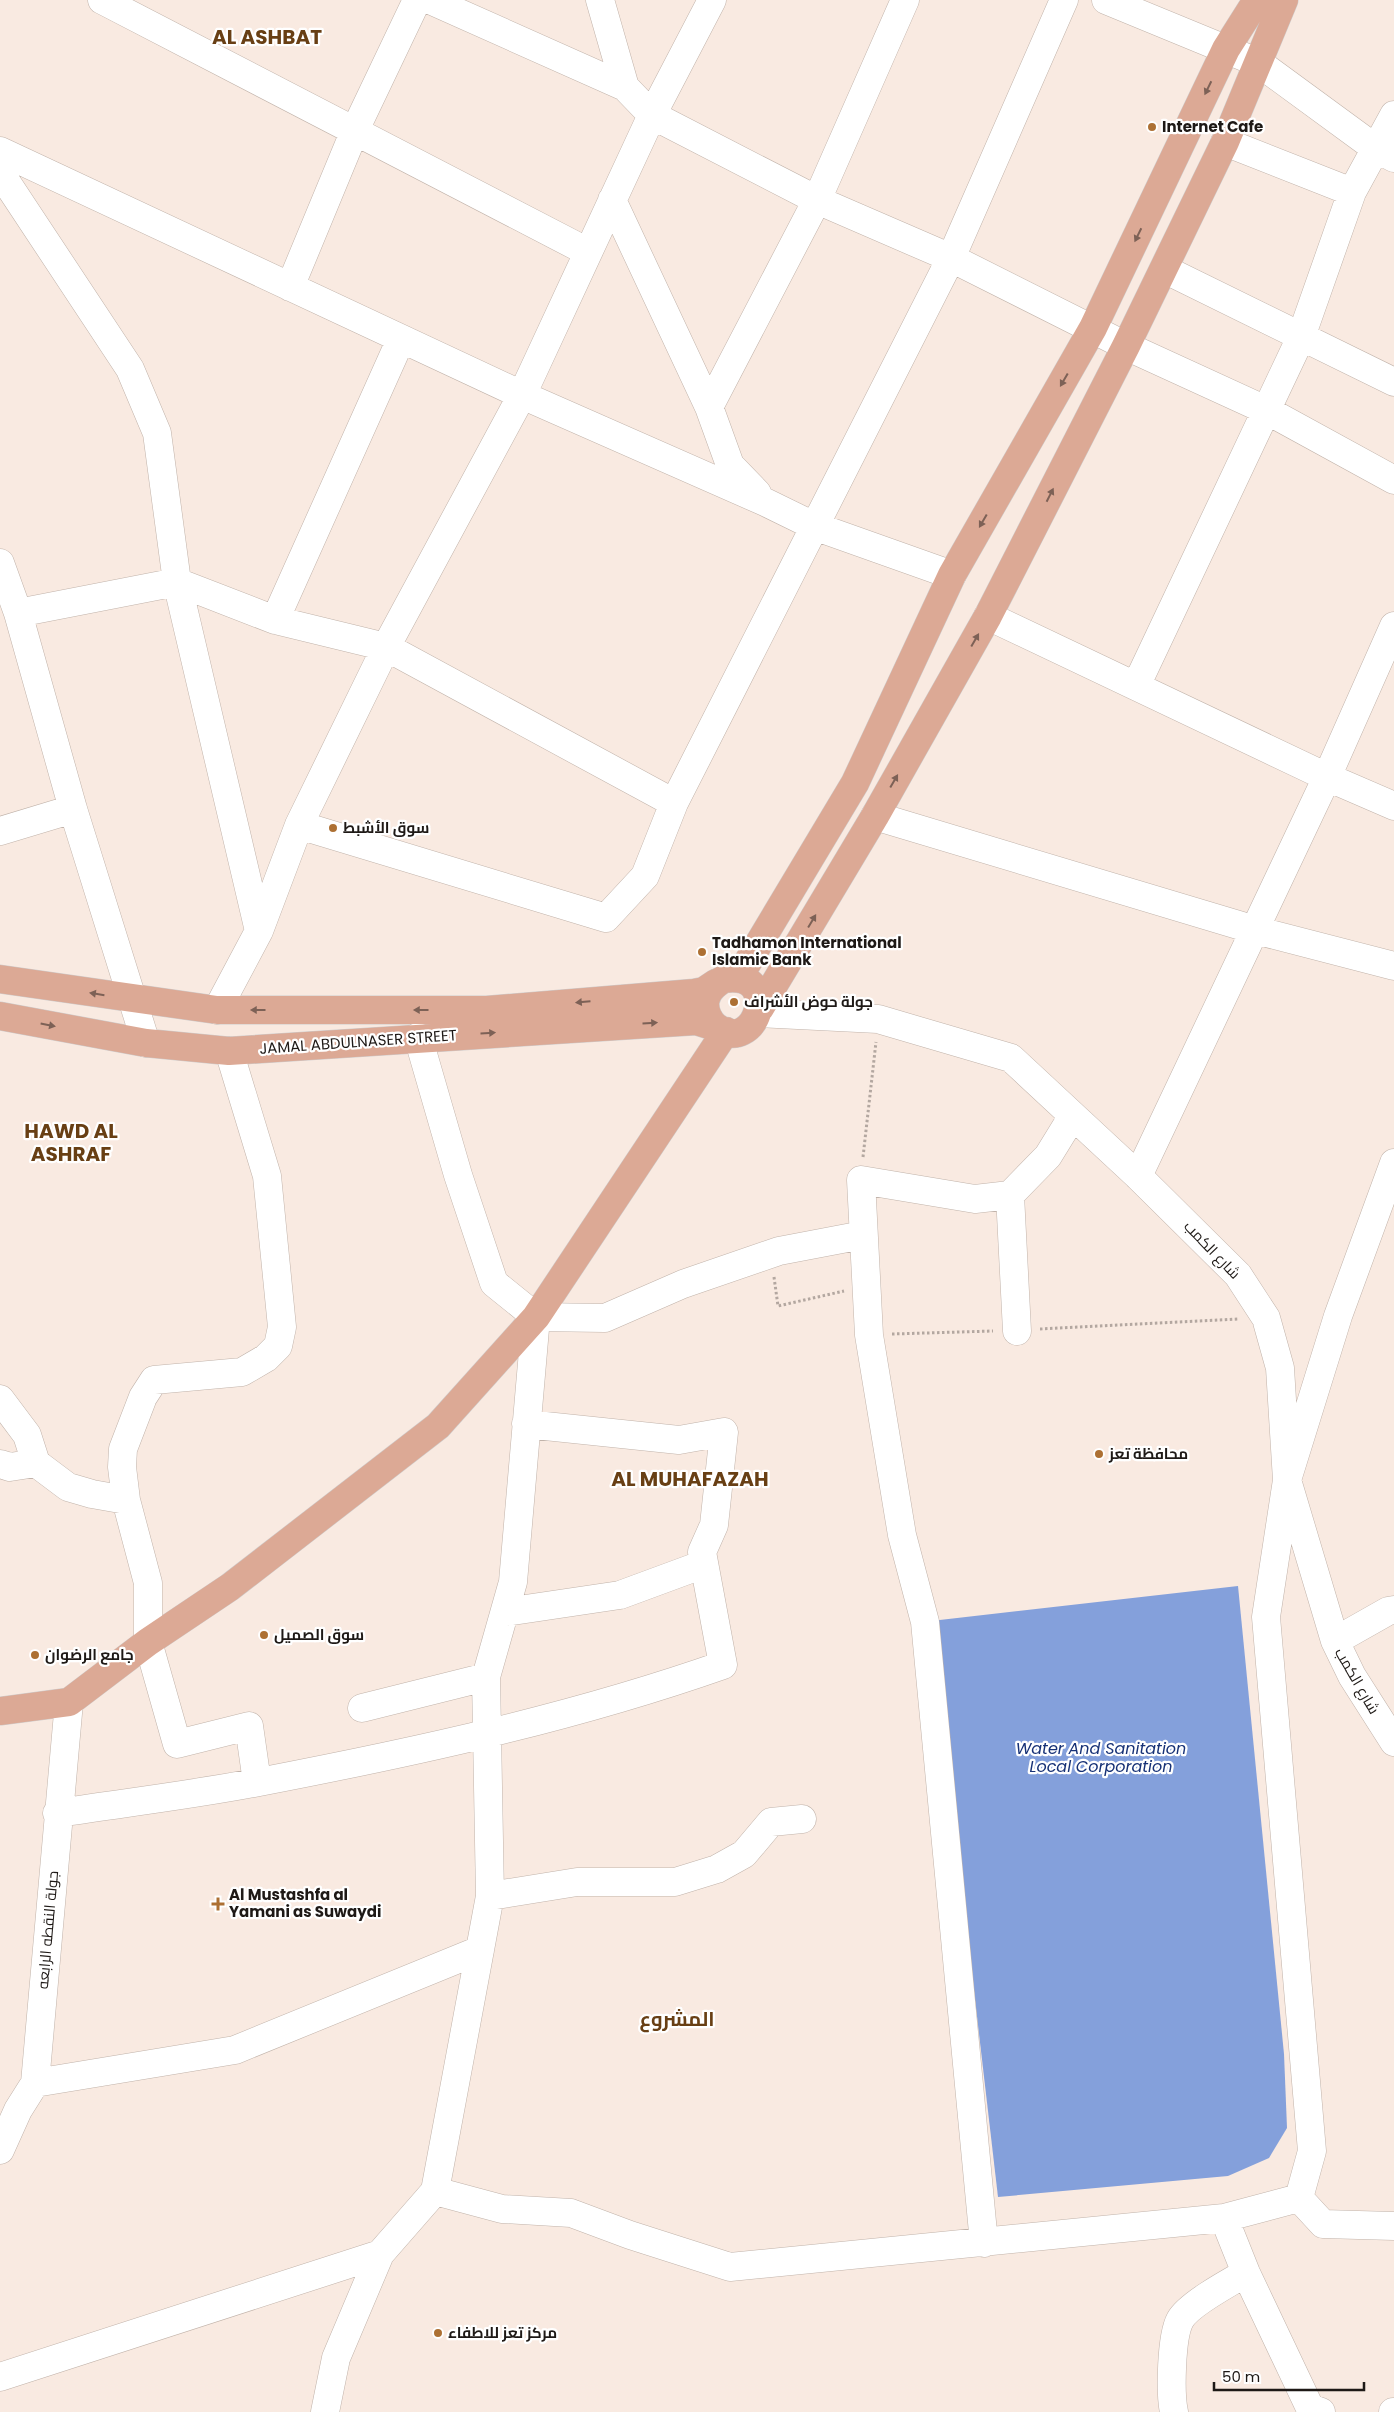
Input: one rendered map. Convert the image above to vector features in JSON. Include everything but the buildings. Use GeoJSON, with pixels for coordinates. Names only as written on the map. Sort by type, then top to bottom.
{"type":"FeatureCollection","features":[{"type":"Feature","properties":{"kind":"main road","name":"JAMAL ABDULNASER STREET"},"geometry":{"type":"LineString","coordinates":[[0,979],[133,1000],[217,1010],[488,1010],[694,993],[704,991],[746,965],[855,783],[952,575],[1093,328],[1226,50],[1257,0]]}},
{"type":"Feature","properties":{"kind":"main road"},"geometry":{"type":"LineString","coordinates":[[759,1010],[759,998],[750,984],[742,979],[720,981],[706,997],[705,1006],[707,1014],[722,1030],[744,1030],[752,1024],[875,816],[988,616],[1126,346],[1225,142],[1284,0]]}},
{"type":"Feature","properties":{"kind":"main road","name":"JAMAL ABDULNASER STREET"},"geometry":{"type":"LineString","coordinates":[[0,1016],[146,1043],[229,1051],[696,1020],[722,1030]]}},
{"type":"Feature","properties":{"kind":"main road"},"geometry":{"type":"LineString","coordinates":[[0,1711],[69,1702],[148,1642],[230,1588],[438,1426],[536,1317],[722,1030]]}},
{"type":"Feature","properties":{"kind":"street"},"geometry":{"type":"LineString","coordinates":[[102,0],[588,252]]}},
{"type":"Feature","properties":{"kind":"street"},"geometry":{"type":"LineString","coordinates":[[290,287],[355,130],[417,0]]}},
{"type":"Feature","properties":{"kind":"street"},"geometry":{"type":"LineString","coordinates":[[430,0],[625,87],[652,115],[817,200],[952,258],[1126,346],[1268,411],[1394,480]]}},
{"type":"Feature","properties":{"kind":"street"},"geometry":{"type":"LineString","coordinates":[[600,0],[625,87]]}},
{"type":"Feature","properties":{"kind":"street"},"geometry":{"type":"LineString","coordinates":[[217,1010],[259,931],[299,825],[386,647],[522,395],[652,115],[712,0]]}},
{"type":"Feature","properties":{"kind":"street"},"geometry":{"type":"LineString","coordinates":[[709,407],[817,200],[905,0]]}},
{"type":"Feature","properties":{"kind":"street"},"geometry":{"type":"LineString","coordinates":[[299,825],[606,918],[644,876],[674,803],[952,258],[1064,0]]}},
{"type":"Feature","properties":{"kind":"street"},"geometry":{"type":"LineString","coordinates":[[1106,0],[1259,63],[1385,153]]}},
{"type":"Feature","properties":{"kind":"street"},"geometry":{"type":"LineString","coordinates":[[1136,686],[1302,337],[1352,192],[1385,153],[1394,114]]}},
{"type":"Feature","properties":{"kind":"street"},"geometry":{"type":"LineString","coordinates":[[1225,142],[1352,192]]}},
{"type":"Feature","properties":{"kind":"street"},"geometry":{"type":"LineString","coordinates":[[0,151],[522,395],[765,502],[814,526],[952,575]]}},
{"type":"Feature","properties":{"kind":"street"},"geometry":{"type":"LineString","coordinates":[[0,167],[13,192],[130,369],[157,433],[177,582],[259,931]]}},
{"type":"Feature","properties":{"kind":"street"},"geometry":{"type":"LineString","coordinates":[[612,200],[709,407],[730,465],[765,502]]}},
{"type":"Feature","properties":{"kind":"street"},"geometry":{"type":"LineString","coordinates":[[1164,269],[1394,382]]}},
{"type":"Feature","properties":{"kind":"street"},"geometry":{"type":"LineString","coordinates":[[275,620],[401,339]]}},
{"type":"Feature","properties":{"kind":"street"},"geometry":{"type":"LineString","coordinates":[[0,563],[18,614],[73,809],[146,1043]]}},
{"type":"Feature","properties":{"kind":"street"},"geometry":{"type":"LineString","coordinates":[[18,614],[177,582],[275,620],[386,647],[674,803]]}},
{"type":"Feature","properties":{"kind":"street"},"geometry":{"type":"LineString","coordinates":[[988,616],[1327,777],[1394,806]]}},
{"type":"Feature","properties":{"kind":"street"},"geometry":{"type":"LineString","coordinates":[[1138,1176],[1327,777],[1394,626]]}},
{"type":"Feature","properties":{"kind":"street"},"geometry":{"type":"LineString","coordinates":[[0,831],[73,809]]}},
{"type":"Feature","properties":{"kind":"street"},"geometry":{"type":"LineString","coordinates":[[875,816],[1255,930],[1394,966]]}},
{"type":"Feature","properties":{"kind":"street","name":"شارع الكمب"},"geometry":{"type":"LineString","coordinates":[[759,1010],[878,1019],[1012,1058],[1072,1117],[1138,1176],[1238,1275],[1266,1318],[1280,1368],[1287,1480],[1335,1641],[1352,1676],[1394,1742]]}},
{"type":"Feature","properties":{"kind":"street"},"geometry":{"type":"LineString","coordinates":[[418,1037],[458,1175],[494,1283],[536,1317],[605,1318],[683,1284],[770,1254],[864,1235]]}},
{"type":"Feature","properties":{"kind":"street"},"geometry":{"type":"LineString","coordinates":[[229,1051],[267,1176],[282,1327],[278,1346],[266,1358],[242,1372],[154,1380],[143,1397],[124,1448],[122,1467],[126,1500],[148,1583],[148,1642],[179,1754],[249,1726],[257,1782]]}},
{"type":"Feature","properties":{"kind":"street"},"geometry":{"type":"LineString","coordinates":[[984,2243],[925,1622],[902,1535],[869,1335],[861,1180],[975,1199],[1010,1195],[1048,1156],[1072,1117]]}},
{"type":"Feature","properties":{"kind":"street"},"geometry":{"type":"LineString","coordinates":[[1298,2198],[1312,2151],[1266,1617],[1287,1480],[1338,1316],[1394,1163]]}},
{"type":"Feature","properties":{"kind":"street"},"geometry":{"type":"LineString","coordinates":[[1010,1195],[1017,1331]]}},
{"type":"Feature","properties":{"kind":"street"},"geometry":{"type":"LineString","coordinates":[[325,2412],[336,2358],[380,2254],[435,2191],[490,1896],[486,1677],[513,1582],[536,1317]]}},
{"type":"Feature","properties":{"kind":"street"},"geometry":{"type":"LineString","coordinates":[[0,1399],[27,1434],[36,1463],[68,1486],[92,1494],[126,1500]]}},
{"type":"Feature","properties":{"kind":"street"},"geometry":{"type":"LineString","coordinates":[[57,1813],[257,1782],[486,1735],[653,1690],[723,1665],[702,1552],[714,1526],[724,1432],[679,1440],[526,1424]]}},
{"type":"Feature","properties":{"kind":"street"},"geometry":{"type":"LineString","coordinates":[[0,1464],[10,1466],[36,1463]]}},
{"type":"Feature","properties":{"kind":"street"},"geometry":{"type":"LineString","coordinates":[[505,1612],[620,1596],[704,1564]]}},
{"type":"Feature","properties":{"kind":"street"},"geometry":{"type":"LineString","coordinates":[[1335,1641],[1388,1611],[1394,1610]]}},
{"type":"Feature","properties":{"kind":"street"},"geometry":{"type":"LineString","coordinates":[[362,1708],[486,1677]]}},
{"type":"Feature","properties":{"kind":"street","name":"جولة النقطه الرابعه"},"geometry":{"type":"LineString","coordinates":[[0,2150],[9,2109],[35,2084],[57,1813],[69,1702]]}},
{"type":"Feature","properties":{"kind":"street"},"geometry":{"type":"LineString","coordinates":[[490,1896],[577,1882],[675,1882],[716,1869],[744,1854],[771,1822],[802,1819]]}},
{"type":"Feature","properties":{"kind":"street"},"geometry":{"type":"LineString","coordinates":[[35,2084],[235,2050],[480,1950]]}},
{"type":"Feature","properties":{"kind":"street"},"geometry":{"type":"LineString","coordinates":[[435,2191],[502,2209],[571,2213],[630,2235],[730,2267],[1224,2218],[1298,2198]]}},
{"type":"Feature","properties":{"kind":"street"},"geometry":{"type":"LineString","coordinates":[[1298,2198],[1323,2224],[1394,2226]]}},
{"type":"Feature","properties":{"kind":"street"},"geometry":{"type":"LineString","coordinates":[[1224,2218],[1246,2273],[1310,2408],[1321,2412]]}},
{"type":"Feature","properties":{"kind":"street"},"geometry":{"type":"LineString","coordinates":[[0,2377],[380,2254]]}},
{"type":"Feature","properties":{"kind":"street"},"geometry":{"type":"LineString","coordinates":[[1174,2412],[1172,2358],[1180,2320],[1205,2298],[1246,2273]]}},
{"type":"Feature","properties":{"kind":"path"},"geometry":{"type":"LineString","coordinates":[[861,1180],[878,1019]]}},
{"type":"Feature","properties":{"kind":"path"},"geometry":{"type":"LineString","coordinates":[[770,1254],[778,1306],[866,1286]]}},
{"type":"Feature","properties":{"kind":"path"},"geometry":{"type":"LineString","coordinates":[[869,1335],[1017,1331],[1266,1318]]}},
{"type":"Feature","properties":{"kind":"water","name":"Water And Sanitation Local Corporation"},"geometry":{"type":"Polygon","coordinates":[[[1238,1586],[1284,2054],[1287,2128],[1269,2158],[1228,2176],[998,2197],[931,1621],[1238,1586]]]}},
{"type":"Feature","properties":{"kind":"place","name":"Internet Cafe"},"geometry":{"type":"Point","coordinates":[1152,127]}},
{"type":"Feature","properties":{"kind":"place","name":"سوق الأشبط"},"geometry":{"type":"Point","coordinates":[333,828]}},
{"type":"Feature","properties":{"kind":"place","name":"Tadhamon International Islamic Bank"},"geometry":{"type":"Point","coordinates":[702,952]}},
{"type":"Feature","properties":{"kind":"place","name":"جولة حوض الأشراف"},"geometry":{"type":"Point","coordinates":[734,1002]}},
{"type":"Feature","properties":{"kind":"place","name":"محافظة تعز"},"geometry":{"type":"Point","coordinates":[1099,1454]}},
{"type":"Feature","properties":{"kind":"place","name":"سوق الصميل"},"geometry":{"type":"Point","coordinates":[264,1635]}},
{"type":"Feature","properties":{"kind":"place","name":"جامع الرضوان"},"geometry":{"type":"Point","coordinates":[35,1655]}},
{"type":"Feature","properties":{"kind":"place","name":"Al Mustashfa al Yamani as Suwaydi"},"geometry":{"type":"Point","coordinates":[218,1904]}},
{"type":"Feature","properties":{"kind":"place","name":"مركز تعز للاطفاء"},"geometry":{"type":"Point","coordinates":[438,2333]}},
{"type":"Feature","properties":{"kind":"district","name":"AL ASHBAT"},"geometry":{"type":"Point","coordinates":[267,37]}},
{"type":"Feature","properties":{"kind":"district","name":"HAWD AL ASHRAF"},"geometry":{"type":"Point","coordinates":[71,1142]}},
{"type":"Feature","properties":{"kind":"district","name":"AL MUHAFAZAH"},"geometry":{"type":"Point","coordinates":[690,1479]}},
{"type":"Feature","properties":{"kind":"district","name":"المشروع"},"geometry":{"type":"Point","coordinates":[677,2019]}}]}
